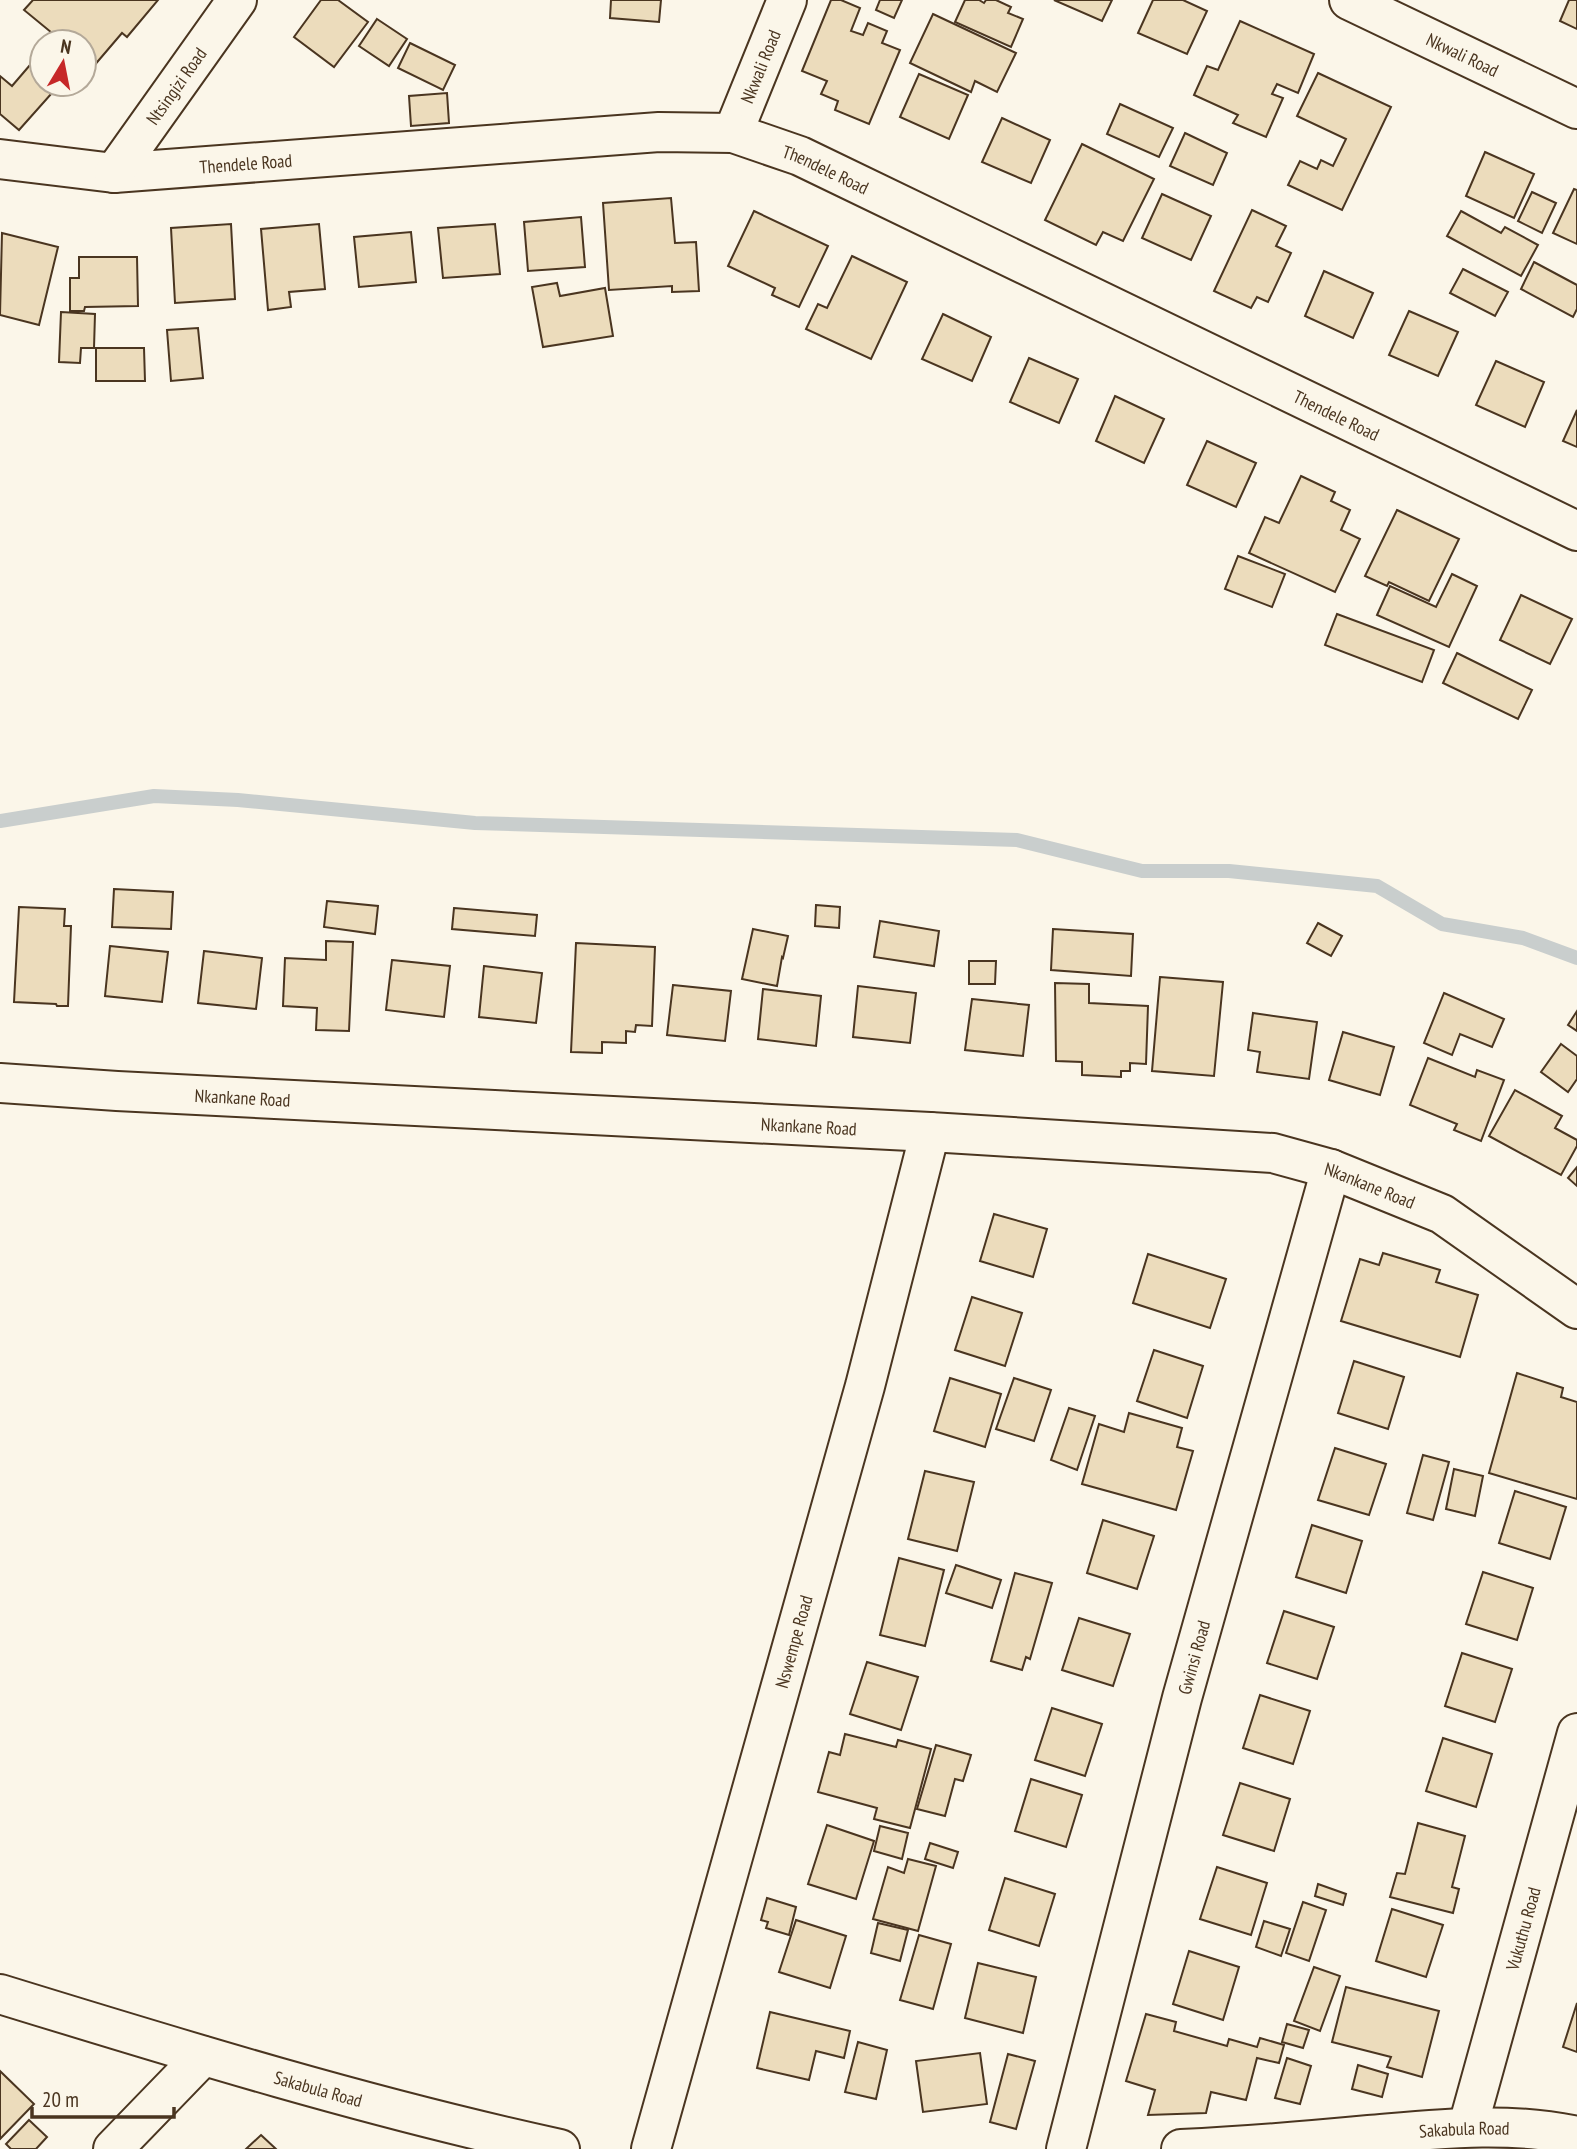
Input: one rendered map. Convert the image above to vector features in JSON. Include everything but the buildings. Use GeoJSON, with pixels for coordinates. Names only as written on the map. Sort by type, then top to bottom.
{"type":"FeatureCollection","features":[{"type":"Feature","properties":{"kind":"street","name":"Ntsingizi Road"},"geometry":{"type":"LineString","coordinates":[[114,173],[237,0]]}},
{"type":"Feature","properties":{"kind":"street","name":"Nkwali Road"},"geometry":{"type":"LineString","coordinates":[[733,133],[787,0]]}},
{"type":"Feature","properties":{"kind":"street","name":"Nkwali Road"},"geometry":{"type":"LineString","coordinates":[[1349,0],[1577,109]]}},
{"type":"Feature","properties":{"kind":"street","name":"Thendele Road"},"geometry":{"type":"LineString","coordinates":[[0,159],[114,173],[659,132],[733,133],[800,156],[1577,531]]}},
{"type":"Feature","properties":{"kind":"street","name":"Nkankane Road"},"geometry":{"type":"LineString","coordinates":[[0,1083],[930,1132],[1273,1153],[1331,1169],[1442,1214],[1577,1309]]}},
{"type":"Feature","properties":{"kind":"street","name":"Nswempe Road"},"geometry":{"type":"LineString","coordinates":[[651,2149],[865,1386],[930,1132]]}},
{"type":"Feature","properties":{"kind":"street","name":"Gwinsi Road"},"geometry":{"type":"LineString","coordinates":[[1066,2149],[1182,1698],[1331,1169]]}},
{"type":"Feature","properties":{"kind":"street","name":"Vukuthu Road"},"geometry":{"type":"LineString","coordinates":[[1468,2126],[1577,1733]]}},
{"type":"Feature","properties":{"kind":"street","name":"Sakabula Road"},"geometry":{"type":"LineString","coordinates":[[0,1994],[202,2056],[537,2147]]}},
{"type":"Feature","properties":{"kind":"street"},"geometry":{"type":"LineString","coordinates":[[113,2149],[202,2056]]}},
{"type":"Feature","properties":{"kind":"street","name":"Sakabula Road"},"geometry":{"type":"LineString","coordinates":[[1181,2149],[1245,2146],[1468,2126],[1528,2127],[1577,2136]]}},
{"type":"Feature","properties":{"kind":"waterway"},"geometry":{"type":"LineString","coordinates":[[0,821],[154,796],[238,800],[475,823],[1017,840],[1142,871],[1229,871],[1377,886],[1442,924],[1523,938],[1577,958]]}}]}
